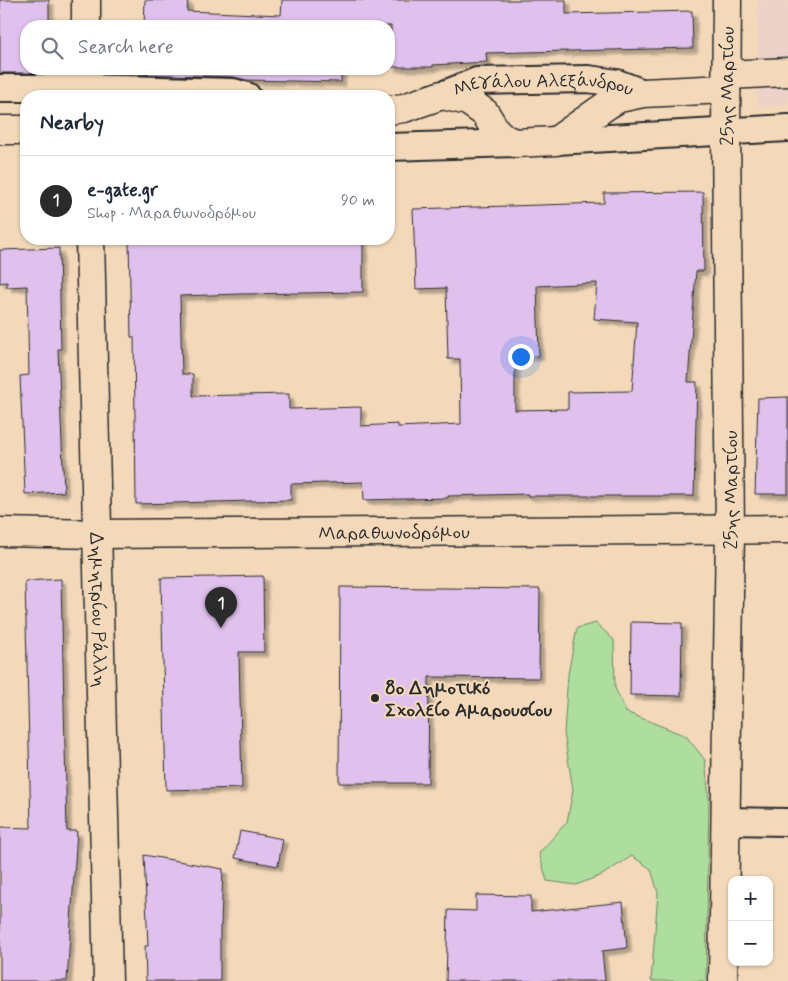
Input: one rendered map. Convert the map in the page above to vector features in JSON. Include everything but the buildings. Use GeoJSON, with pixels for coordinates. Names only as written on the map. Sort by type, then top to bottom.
{"type":"FeatureCollection","features":[{"type":"Feature","properties":{"kind":"street"},"geometry":{"type":"LineString","coordinates":[[86,0],[86,20]]}},
{"type":"Feature","properties":{"kind":"street","name":"25ης Μαρτίου"},"geometry":{"type":"LineString","coordinates":[[723,981],[730,530],[726,131],[727,0]]}},
{"type":"Feature","properties":{"kind":"street","name":"Μεγάλου Αλεξάνδρου"},"geometry":{"type":"LineString","coordinates":[[556,141],[619,98],[644,92],[727,82],[788,72]]}},
{"type":"Feature","properties":{"kind":"street","name":"Μεγάλου Αλεξάνδρου"},"geometry":{"type":"LineString","coordinates":[[395,109],[442,95],[477,81],[579,79],[617,83],[644,92]]}},
{"type":"Feature","properties":{"kind":"street"},"geometry":{"type":"LineString","coordinates":[[0,88],[87,84],[196,90]]}},
{"type":"Feature","properties":{"kind":"street","name":"Μεγάλου Αλεξάνδρου"},"geometry":{"type":"LineString","coordinates":[[442,95],[468,100],[485,113],[501,135],[515,143]]}},
{"type":"Feature","properties":{"kind":"street"},"geometry":{"type":"LineString","coordinates":[[395,147],[515,143],[788,128]]}},
{"type":"Feature","properties":{"kind":"street"},"geometry":{"type":"LineString","coordinates":[[0,130],[20,130]]}},
{"type":"Feature","properties":{"kind":"street","name":"Δημητρίου Ράλλη"},"geometry":{"type":"LineString","coordinates":[[90,245],[108,981]]}},
{"type":"Feature","properties":{"kind":"street","name":"Μαραθωνοδρόμου"},"geometry":{"type":"LineString","coordinates":[[0,532],[97,534],[788,529]]}},
{"type":"Feature","properties":{"kind":"street"},"geometry":{"type":"LineString","coordinates":[[726,821],[788,822]]}},
{"type":"Feature","properties":{"kind":"shaded area"},"geometry":{"type":"Polygon","coordinates":[[[758,0],[788,0],[788,105],[758,107],[758,0]]]}},
{"type":"Feature","properties":{"kind":"green space"},"geometry":{"type":"Polygon","coordinates":[[[596,623],[614,640],[615,688],[626,712],[686,736],[705,760],[709,798],[706,981],[651,981],[658,893],[651,869],[632,856],[602,875],[576,885],[547,881],[539,853],[567,822],[573,790],[564,733],[568,674],[577,628],[596,623]]]}},
{"type":"Feature","properties":{"kind":"place","name":"e-gate.gr"},"geometry":{"type":"Point","coordinates":[221,628]}},
{"type":"Feature","properties":{"kind":"place","name":"8ο Δημοτικό Σχολείο Αμαρουσίου"},"geometry":{"type":"Point","coordinates":[375,698]}}]}
